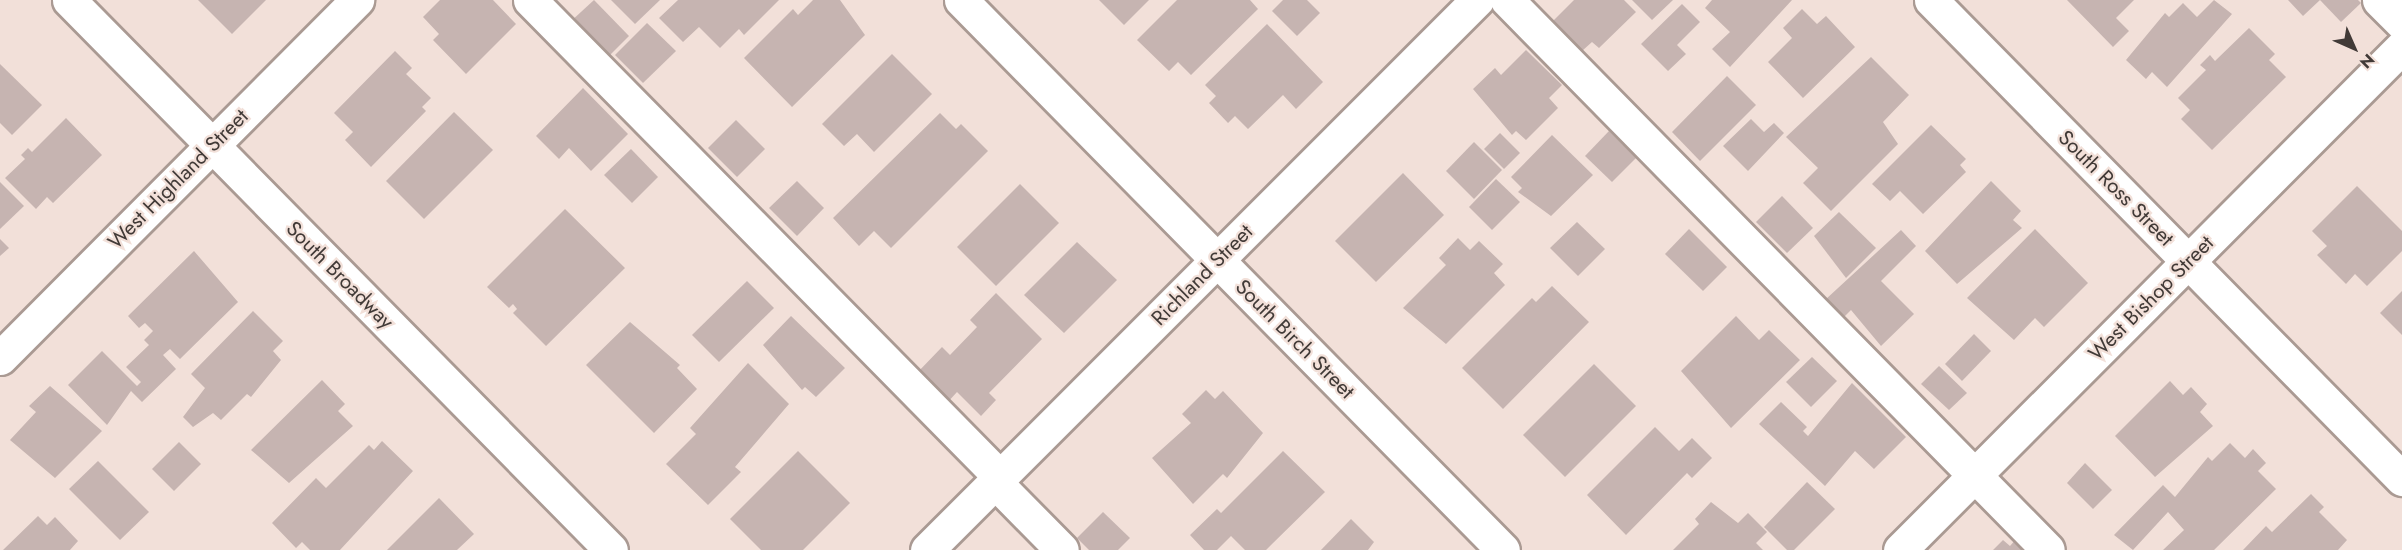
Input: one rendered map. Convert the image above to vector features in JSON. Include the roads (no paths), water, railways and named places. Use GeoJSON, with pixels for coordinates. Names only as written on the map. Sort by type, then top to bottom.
{"type":"FeatureCollection","features":[{"type":"Feature","properties":{"kind":"street","name":"South Broadway"},"geometry":{"type":"LineString","coordinates":[[69,0],[611,550]]}},
{"type":"Feature","properties":{"kind":"street","name":"West Highland Street"},"geometry":{"type":"LineString","coordinates":[[0,358],[357,0]]}},
{"type":"Feature","properties":{"kind":"street"},"geometry":{"type":"LineString","coordinates":[[530,0],[998,479],[1062,550]]}},
{"type":"Feature","properties":{"kind":"street","name":"South Birch Street"},"geometry":{"type":"LineString","coordinates":[[961,0],[1503,550]]}},
{"type":"Feature","properties":{"kind":"street","name":"Richland Street"},"geometry":{"type":"LineString","coordinates":[[927,550],[1477,0]]}},
{"type":"Feature","properties":{"kind":"street"},"geometry":{"type":"LineString","coordinates":[[1507,0],[2048,550]]}},
{"type":"Feature","properties":{"kind":"street","name":"South Ross Street"},"geometry":{"type":"LineString","coordinates":[[1931,0],[2402,479]]}},
{"type":"Feature","properties":{"kind":"street"},"geometry":{"type":"LineString","coordinates":[[2379,0],[2402,23]]}},
{"type":"Feature","properties":{"kind":"street","name":"West Bishop Street"},"geometry":{"type":"LineString","coordinates":[[1900,550],[2402,46]]}}]}
